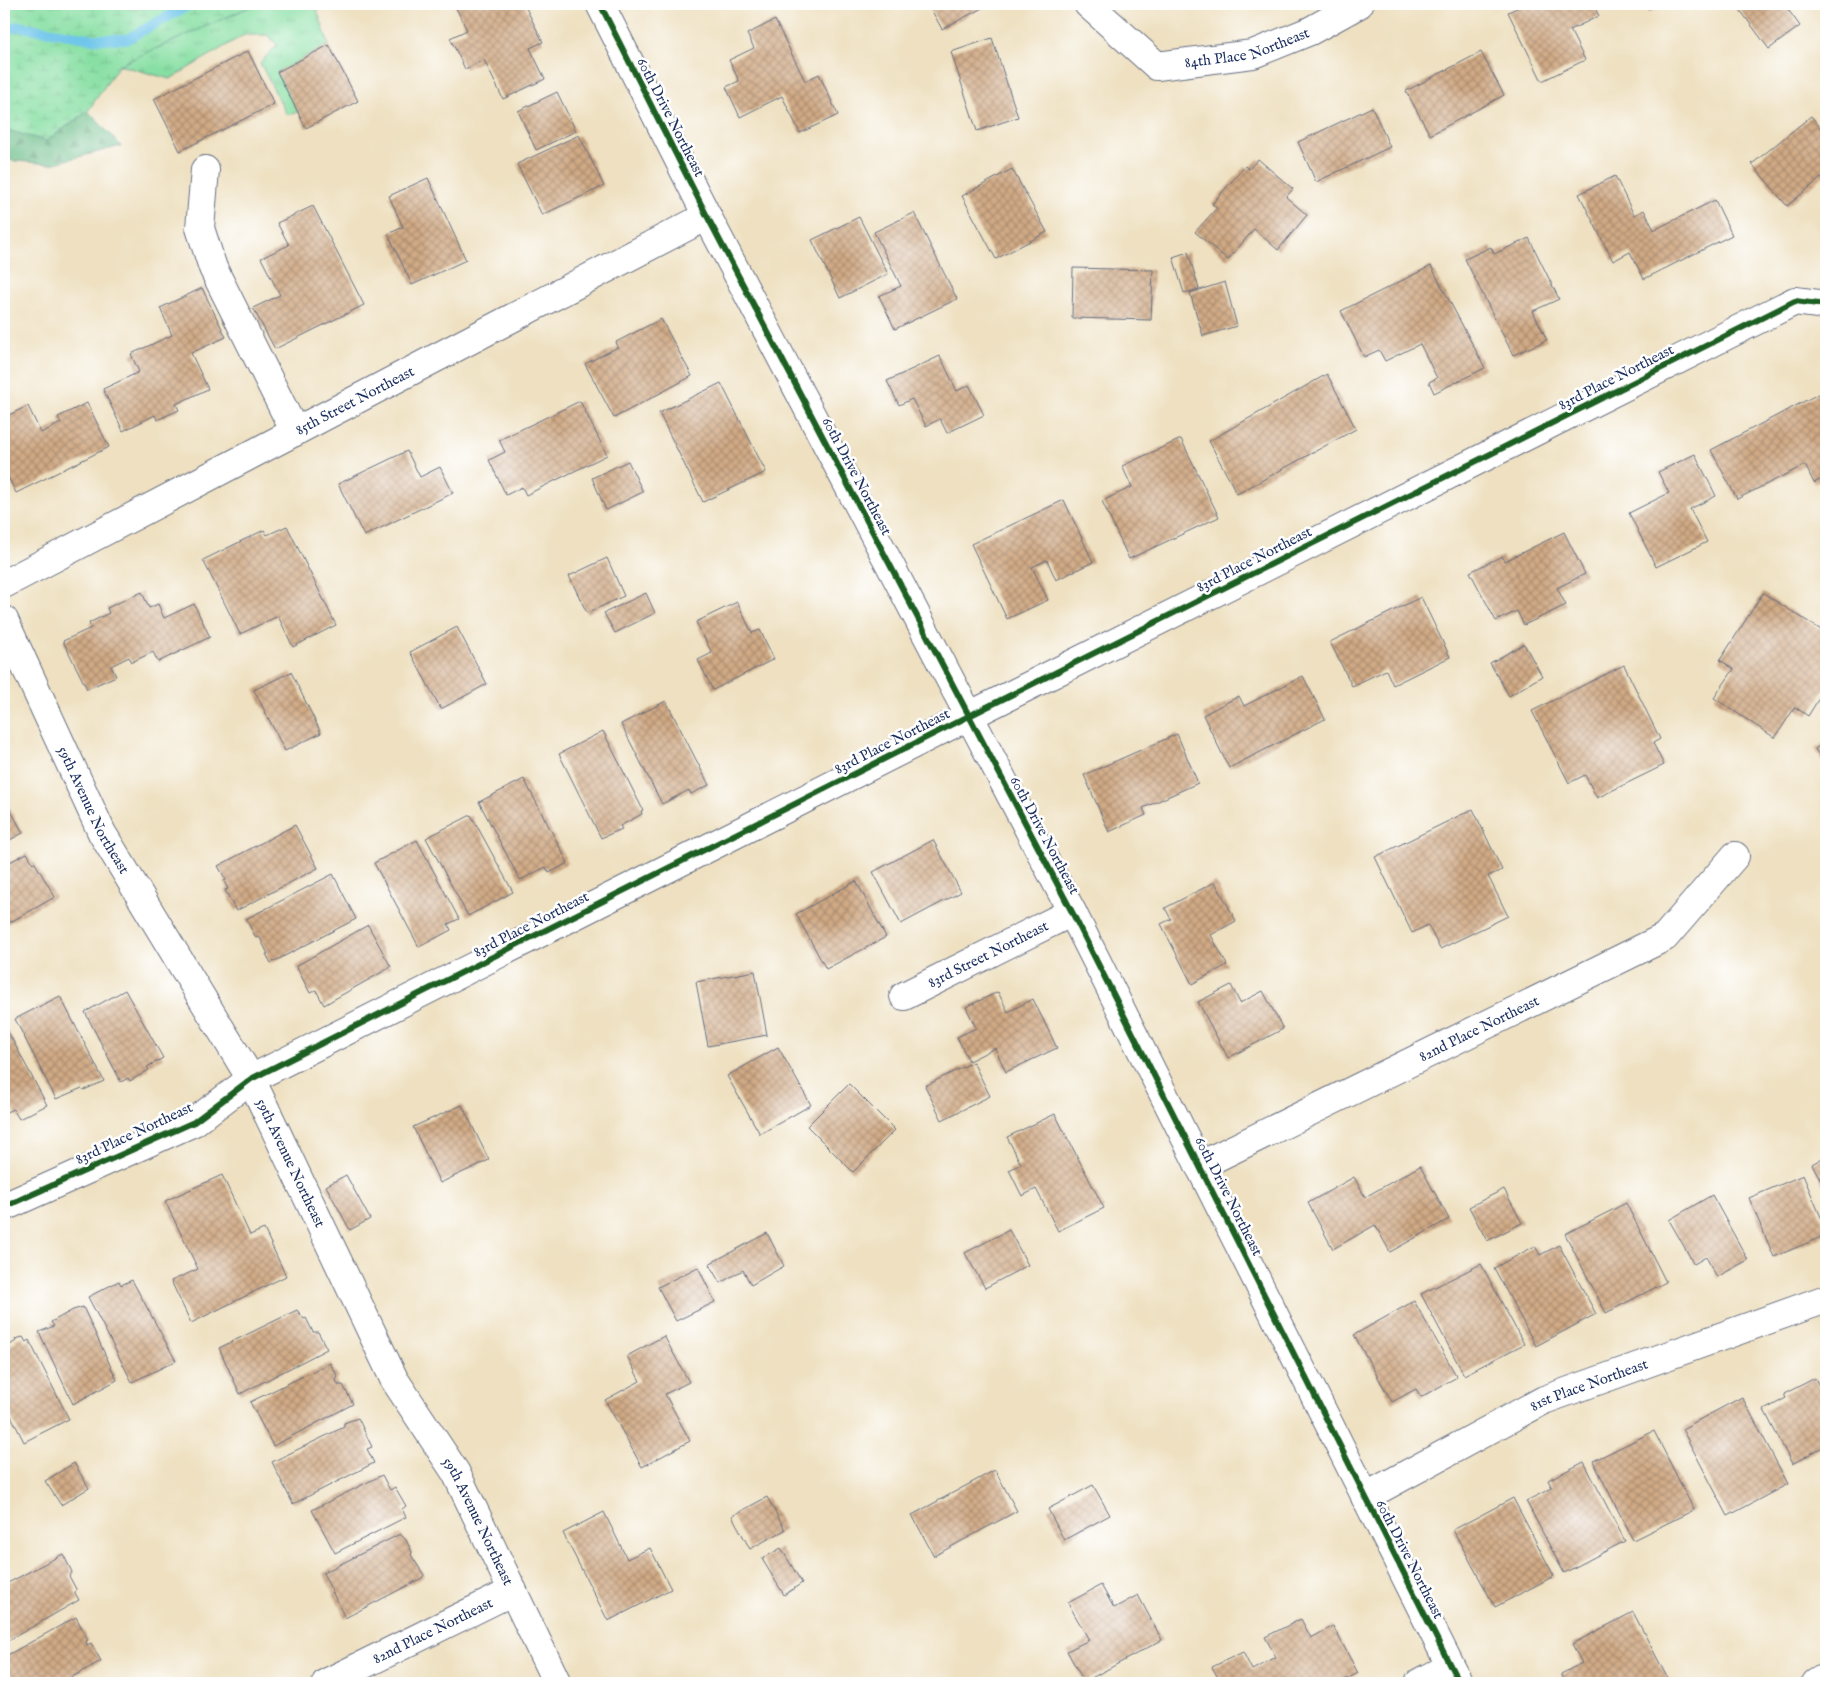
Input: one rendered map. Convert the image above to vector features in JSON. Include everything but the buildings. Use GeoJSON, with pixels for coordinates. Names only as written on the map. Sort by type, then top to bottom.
{"type":"FeatureCollection","features":[{"type":"Feature","properties":{"kind":"street","name":"60th Drive Northeast"},"geometry":{"type":"LineString","coordinates":[[600,4],[707,216],[1072,912],[1454,1675]]}},
{"type":"Feature","properties":{"kind":"street","name":"84th Place Northeast"},"geometry":{"type":"LineString","coordinates":[[1088,4],[1157,66],[1253,54],[1310,31],[1359,4]]}},
{"type":"Feature","properties":{"kind":"street"},"geometry":{"type":"LineString","coordinates":[[205,170],[200,228],[213,268],[295,432]]}},
{"type":"Feature","properties":{"kind":"street","name":"85th Street Northeast"},"geometry":{"type":"LineString","coordinates":[[4,584],[707,216]]}},
{"type":"Feature","properties":{"kind":"street","name":"83rd Place Northeast"},"geometry":{"type":"LineString","coordinates":[[4,1207],[194,1122],[251,1079],[1795,301],[1826,305]]}},
{"type":"Feature","properties":{"kind":"street","name":"59th Avenue Northeast"},"geometry":{"type":"LineString","coordinates":[[4,620],[102,833],[251,1079],[394,1379],[456,1473],[557,1683]]}},
{"type":"Feature","properties":{"kind":"street","name":"82nd Place Northeast"},"geometry":{"type":"LineString","coordinates":[[1199,1166],[1665,937],[1735,856]]}},
{"type":"Feature","properties":{"kind":"street","name":"83rd Street Northeast"},"geometry":{"type":"LineString","coordinates":[[904,996],[1072,912]]}},
{"type":"Feature","properties":{"kind":"street","name":"81st Place Northeast"},"geometry":{"type":"LineString","coordinates":[[1365,1497],[1544,1400],[1826,1299]]}},
{"type":"Feature","properties":{"kind":"street","name":"82nd Place Northeast"},"geometry":{"type":"LineString","coordinates":[[326,1683],[513,1591]]}},
{"type":"Feature","properties":{"kind":"street"},"geometry":{"type":"LineString","coordinates":[[1419,1683],[1454,1675]]}},
{"type":"Feature","properties":{"kind":"street"},"geometry":{"type":"LineString","coordinates":[[1816,1683],[1826,1678]]}},
{"type":"Feature","properties":{"kind":"green space"},"geometry":{"type":"Polygon","coordinates":[[[4,4],[111,4],[137,10],[145,4],[256,4],[119,65],[88,111],[46,141],[4,129],[4,4]]]}},
{"type":"Feature","properties":{"kind":"green space"},"geometry":{"type":"Polygon","coordinates":[[[256,4],[315,4],[329,45],[277,72],[298,112],[287,115],[260,63],[277,45],[268,35],[244,35],[170,79],[119,65],[256,4]]]}},
{"type":"Feature","properties":{"kind":"green space"},"geometry":{"type":"Polygon","coordinates":[[[88,111],[121,146],[51,164],[4,160],[4,129],[46,141],[88,111]]]}},
{"type":"Feature","properties":{"kind":"waterway"},"geometry":{"type":"LineString","coordinates":[[4,31],[18,26],[93,39],[127,39],[191,4]]}},
{"type":"Feature","properties":{"kind":"cycle path"},"geometry":{"type":"LineString","coordinates":[[600,4],[707,216],[1072,912],[1459,1683]]}},
{"type":"Feature","properties":{"kind":"cycle path"},"geometry":{"type":"LineString","coordinates":[[4,1207],[194,1122],[251,1079],[1795,301],[1826,305]]}}]}
